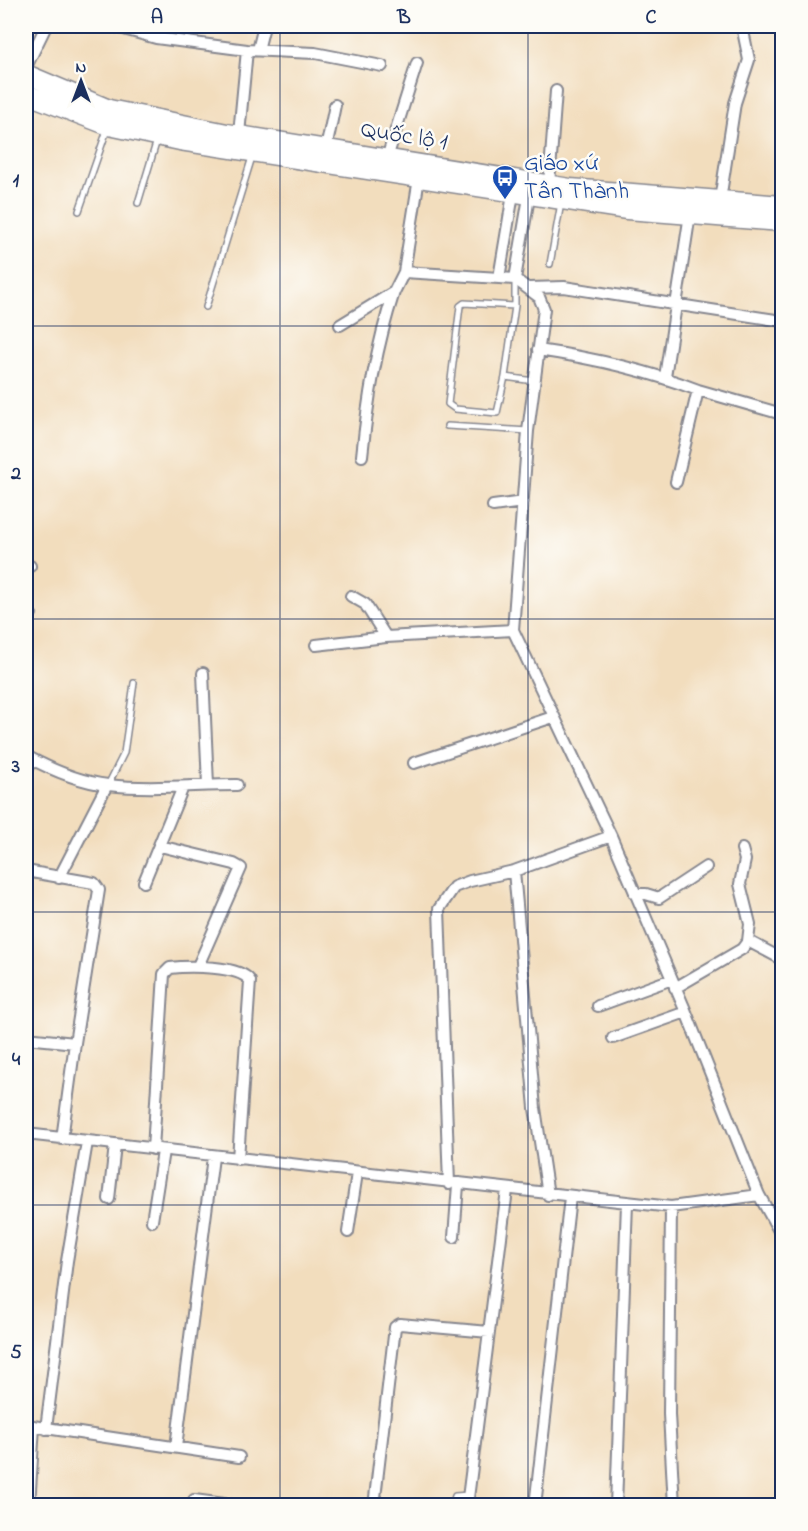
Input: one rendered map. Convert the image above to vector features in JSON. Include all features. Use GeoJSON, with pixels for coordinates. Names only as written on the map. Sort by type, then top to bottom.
{"type":"FeatureCollection","features":[{"type":"Feature","properties":{"kind":"highway","name":"Quốc lộ 1"},"geometry":{"type":"LineString","coordinates":[[26,74],[109,109],[239,135],[549,184],[638,195],[783,205]]}},
{"type":"Feature","properties":{"kind":"highway","name":"Quốc lộ 1"},"geometry":{"type":"LineString","coordinates":[[26,94],[109,126],[158,136],[561,201],[627,210],[783,222]]}},
{"type":"Feature","properties":{"kind":"street"},"geometry":{"type":"LineString","coordinates":[[26,67],[46,26]]}},
{"type":"Feature","properties":{"kind":"street"},"geometry":{"type":"LineString","coordinates":[[112,26],[156,38],[252,50],[315,53],[381,66]]}},
{"type":"Feature","properties":{"kind":"street"},"geometry":{"type":"LineString","coordinates":[[239,135],[252,50],[264,26]]}},
{"type":"Feature","properties":{"kind":"street"},"geometry":{"type":"LineString","coordinates":[[720,200],[735,103],[749,60],[742,26]]}},
{"type":"Feature","properties":{"kind":"street"},"geometry":{"type":"LineString","coordinates":[[387,158],[417,63]]}},
{"type":"Feature","properties":{"kind":"street"},"geometry":{"type":"LineString","coordinates":[[549,184],[556,91]]}},
{"type":"Feature","properties":{"kind":"street"},"geometry":{"type":"LineString","coordinates":[[326,148],[335,105]]}},
{"type":"Feature","properties":{"kind":"street"},"geometry":{"type":"LineString","coordinates":[[362,456],[369,386],[379,338],[394,292],[404,272],[419,178]]}},
{"type":"Feature","properties":{"kind":"street"},"geometry":{"type":"LineString","coordinates":[[499,278],[521,195]]}},
{"type":"Feature","properties":{"kind":"street"},"geometry":{"type":"LineString","coordinates":[[514,279],[521,195]]}},
{"type":"Feature","properties":{"kind":"street"},"geometry":{"type":"LineString","coordinates":[[665,377],[690,214]]}},
{"type":"Feature","properties":{"kind":"street"},"geometry":{"type":"LineString","coordinates":[[404,272],[514,279],[539,297],[544,309],[528,431],[513,630],[611,836],[686,1012],[759,1195],[783,1236]]}},
{"type":"Feature","properties":{"kind":"street"},"geometry":{"type":"LineString","coordinates":[[529,288],[564,287],[783,321]]}},
{"type":"Feature","properties":{"kind":"street"},"geometry":{"type":"LineString","coordinates":[[340,325],[394,292]]}},
{"type":"Feature","properties":{"kind":"street"},"geometry":{"type":"LineString","coordinates":[[538,350],[599,360],[665,377],[698,390],[783,414]]}},
{"type":"Feature","properties":{"kind":"street"},"geometry":{"type":"LineString","coordinates":[[676,482],[698,390]]}},
{"type":"Feature","properties":{"kind":"street"},"geometry":{"type":"LineString","coordinates":[[493,507],[523,502]]}},
{"type":"Feature","properties":{"kind":"street"},"geometry":{"type":"LineString","coordinates":[[351,596],[365,604],[386,637]]}},
{"type":"Feature","properties":{"kind":"street"},"geometry":{"type":"LineString","coordinates":[[316,645],[386,637],[513,630]]}},
{"type":"Feature","properties":{"kind":"street"},"geometry":{"type":"LineString","coordinates":[[203,673],[208,785]]}},
{"type":"Feature","properties":{"kind":"street"},"geometry":{"type":"LineString","coordinates":[[414,763],[553,717]]}},
{"type":"Feature","properties":{"kind":"street"},"geometry":{"type":"LineString","coordinates":[[26,773],[29,758],[108,785],[183,787],[237,785]]}},
{"type":"Feature","properties":{"kind":"street"},"geometry":{"type":"LineString","coordinates":[[59,878],[108,785]]}},
{"type":"Feature","properties":{"kind":"street"},"geometry":{"type":"LineString","coordinates":[[144,882],[183,787]]}},
{"type":"Feature","properties":{"kind":"street"},"geometry":{"type":"LineString","coordinates":[[454,1237],[440,909],[454,887],[514,871],[611,836]]}},
{"type":"Feature","properties":{"kind":"street"},"geometry":{"type":"LineString","coordinates":[[160,846],[234,864],[241,868],[198,966]]}},
{"type":"Feature","properties":{"kind":"street"},"geometry":{"type":"LineString","coordinates":[[598,1006],[673,983],[742,949],[748,941],[750,924],[740,884],[745,860],[742,849]]}},
{"type":"Feature","properties":{"kind":"street"},"geometry":{"type":"LineString","coordinates":[[635,894],[646,894],[659,898],[706,867]]}},
{"type":"Feature","properties":{"kind":"street"},"geometry":{"type":"LineString","coordinates":[[26,871],[94,883],[99,890],[62,1138]]}},
{"type":"Feature","properties":{"kind":"street"},"geometry":{"type":"LineString","coordinates":[[514,871],[535,1108],[548,1195]]}},
{"type":"Feature","properties":{"kind":"street"},"geometry":{"type":"LineString","coordinates":[[748,941],[783,959]]}},
{"type":"Feature","properties":{"kind":"street"},"geometry":{"type":"LineString","coordinates":[[152,1221],[158,1150],[164,974],[170,968],[198,966],[241,973],[250,981],[238,1159]]}},
{"type":"Feature","properties":{"kind":"street"},"geometry":{"type":"LineString","coordinates":[[613,1038],[686,1012]]}},
{"type":"Feature","properties":{"kind":"street"},"geometry":{"type":"LineString","coordinates":[[26,1038],[75,1043]]}},
{"type":"Feature","properties":{"kind":"street"},"geometry":{"type":"LineString","coordinates":[[26,1134],[548,1195],[671,1207],[759,1195]]}},
{"type":"Feature","properties":{"kind":"street"},"geometry":{"type":"LineString","coordinates":[[46,1429],[68,1261],[87,1142]]}},
{"type":"Feature","properties":{"kind":"street"},"geometry":{"type":"LineString","coordinates":[[109,1199],[115,1145]]}},
{"type":"Feature","properties":{"kind":"street"},"geometry":{"type":"LineString","coordinates":[[176,1447],[213,1157]]}},
{"type":"Feature","properties":{"kind":"street"},"geometry":{"type":"LineString","coordinates":[[348,1232],[357,1173]]}},
{"type":"Feature","properties":{"kind":"street"},"geometry":{"type":"LineString","coordinates":[[468,1500],[507,1190]]}},
{"type":"Feature","properties":{"kind":"street"},"geometry":{"type":"LineString","coordinates":[[535,1506],[570,1197]]}},
{"type":"Feature","properties":{"kind":"street"},"geometry":{"type":"LineString","coordinates":[[616,1506],[627,1203]]}},
{"type":"Feature","properties":{"kind":"street"},"geometry":{"type":"LineString","coordinates":[[671,1207],[669,1414],[674,1506]]}},
{"type":"Feature","properties":{"kind":"street"},"geometry":{"type":"LineString","coordinates":[[374,1506],[395,1327],[400,1324],[489,1332]]}},
{"type":"Feature","properties":{"kind":"street"},"geometry":{"type":"LineString","coordinates":[[29,1505],[30,1426],[239,1457]]}},
{"type":"Feature","properties":{"kind":"street"},"geometry":{"type":"LineString","coordinates":[[193,1506],[194,1500],[240,1506]]}},
{"type":"Feature","properties":{"kind":"lane"},"geometry":{"type":"LineString","coordinates":[[79,211],[109,126]]}},
{"type":"Feature","properties":{"kind":"lane"},"geometry":{"type":"LineString","coordinates":[[138,203],[158,136]]}},
{"type":"Feature","properties":{"kind":"lane"},"geometry":{"type":"LineString","coordinates":[[206,307],[254,152]]}},
{"type":"Feature","properties":{"kind":"lane"},"geometry":{"type":"LineString","coordinates":[[549,264],[561,201]]}},
{"type":"Feature","properties":{"kind":"lane"},"geometry":{"type":"LineString","coordinates":[[514,279],[515,306],[499,412],[455,410],[448,404],[459,306],[464,303],[515,306]]}},
{"type":"Feature","properties":{"kind":"lane"},"geometry":{"type":"LineString","coordinates":[[505,377],[534,381]]}},
{"type":"Feature","properties":{"kind":"lane"},"geometry":{"type":"LineString","coordinates":[[447,426],[528,431]]}},
{"type":"Feature","properties":{"kind":"lane"},"geometry":{"type":"LineString","coordinates":[[26,626],[34,614]]}},
{"type":"Feature","properties":{"kind":"lane"},"geometry":{"type":"LineString","coordinates":[[108,785],[123,753],[134,683]]}},
{"type":"Feature","properties":{"kind":"lane"},"geometry":{"type":"LineString","coordinates":[[452,1506],[455,1496],[468,1500]]}},
{"type":"Feature","properties":{"kind":"lane"},"geometry":{"type":"LineString","coordinates":[[29,1505],[38,1506]]}},
{"type":"Feature","properties":{"kind":"place","name":"Giáo xứ Tân Thành"},"geometry":{"type":"Point","coordinates":[505,201]}}]}
